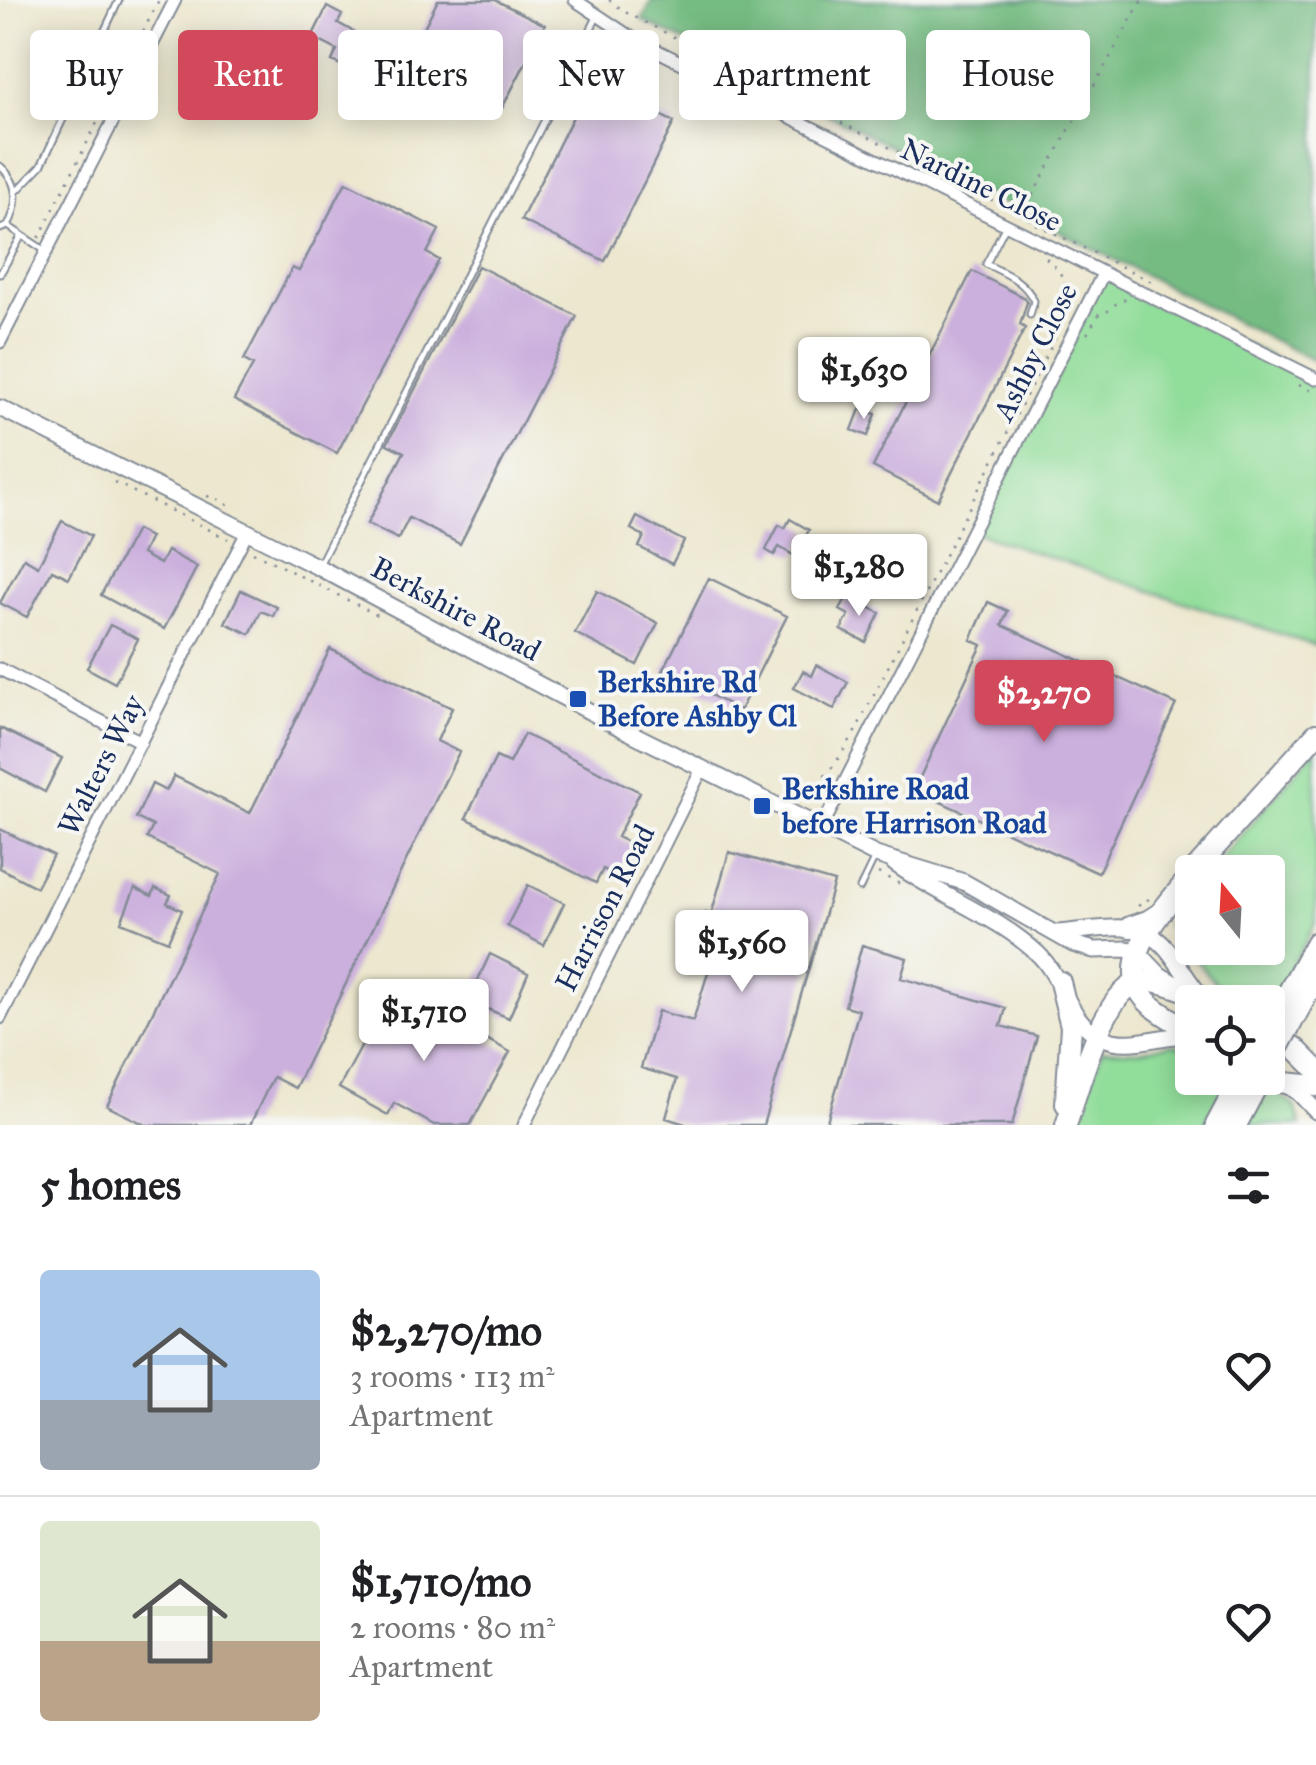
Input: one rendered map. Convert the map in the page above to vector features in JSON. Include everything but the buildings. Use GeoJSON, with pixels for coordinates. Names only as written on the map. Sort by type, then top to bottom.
{"type":"FeatureCollection","features":[{"type":"Feature","properties":{"kind":"highway"},"geometry":{"type":"LineString","coordinates":[[1209,855],[1316,734]]}},
{"type":"Feature","properties":{"kind":"highway"},"geometry":{"type":"LineString","coordinates":[[1175,897],[1139,938],[1134,971],[1136,983],[1150,1005],[1175,1022]]}},
{"type":"Feature","properties":{"kind":"highway"},"geometry":{"type":"LineString","coordinates":[[1285,1006],[1316,942]]}},
{"type":"Feature","properties":{"kind":"highway"},"geometry":{"type":"LineString","coordinates":[[1285,1014],[1316,978]]}},
{"type":"Feature","properties":{"kind":"highway"},"geometry":{"type":"LineString","coordinates":[[1065,1125],[1114,1002],[1136,983],[1154,981],[1175,987]]}},
{"type":"Feature","properties":{"kind":"highway"},"geometry":{"type":"LineString","coordinates":[[1060,982],[1071,1026],[1065,1125]]}},
{"type":"Feature","properties":{"kind":"highway"},"geometry":{"type":"LineString","coordinates":[[1294,1048],[1316,1070]]}},
{"type":"Feature","properties":{"kind":"highway"},"geometry":{"type":"LineString","coordinates":[[1285,1083],[1316,1086]]}},
{"type":"Feature","properties":{"kind":"highway"},"geometry":{"type":"LineString","coordinates":[[1216,1125],[1244,1095]]}},
{"type":"Feature","properties":{"kind":"highway"},"geometry":{"type":"LineString","coordinates":[[1236,1125],[1251,1095]]}},
{"type":"Feature","properties":{"kind":"main road","name":"Berkshire Road"},"geometry":{"type":"LineString","coordinates":[[0,408],[243,540],[318,567],[619,727],[882,856],[964,882],[1085,948],[1127,948],[1139,938]]}},
{"type":"Feature","properties":{"kind":"main road","name":"Berkshire Road"},"geometry":{"type":"LineString","coordinates":[[882,856],[925,886],[1017,937],[1046,962],[1076,1014],[1099,1036]]}},
{"type":"Feature","properties":{"kind":"main road"},"geometry":{"type":"LineString","coordinates":[[1055,933],[1139,938],[1166,947],[1194,985]]}},
{"type":"Feature","properties":{"kind":"main road"},"geometry":{"type":"LineString","coordinates":[[1139,938],[1160,975],[1175,985]]}},
{"type":"Feature","properties":{"kind":"main road"},"geometry":{"type":"LineString","coordinates":[[1099,1036],[1131,1042],[1175,1036]]}},
{"type":"Feature","properties":{"kind":"main road"},"geometry":{"type":"LineString","coordinates":[[1285,1036],[1294,1048],[1316,1054]]}},
{"type":"Feature","properties":{"kind":"main road"},"geometry":{"type":"LineString","coordinates":[[1285,1094],[1316,1111]]}},
{"type":"Feature","properties":{"kind":"street"},"geometry":{"type":"LineString","coordinates":[[0,342],[40,249],[175,0]]}},
{"type":"Feature","properties":{"kind":"street","name":"Nardine Close"},"geometry":{"type":"LineString","coordinates":[[575,0],[632,38],[1316,379]]}},
{"type":"Feature","properties":{"kind":"street","name":"Ashby Close"},"geometry":{"type":"LineString","coordinates":[[822,827],[1065,332],[1103,274]]}},
{"type":"Feature","properties":{"kind":"street","name":"Walters Way"},"geometry":{"type":"LineString","coordinates":[[0,1018],[243,540]]}},
{"type":"Feature","properties":{"kind":"street"},"geometry":{"type":"LineString","coordinates":[[0,669],[140,742]]}},
{"type":"Feature","properties":{"kind":"street","name":"Harrison Road"},"geometry":{"type":"LineString","coordinates":[[524,1125],[703,767]]}},
{"type":"Feature","properties":{"kind":"lane"},"geometry":{"type":"LineString","coordinates":[[16,192],[41,166],[119,0]]}},
{"type":"Feature","properties":{"kind":"lane"},"geometry":{"type":"LineString","coordinates":[[318,567],[598,16]]}},
{"type":"Feature","properties":{"kind":"lane"},"geometry":{"type":"LineString","coordinates":[[0,166],[14,181],[16,192],[13,216],[4,228],[40,249]]}},
{"type":"Feature","properties":{"kind":"lane"},"geometry":{"type":"LineString","coordinates":[[1006,226],[986,264],[1017,279],[1030,292],[1034,301],[1030,315]]}},
{"type":"Feature","properties":{"kind":"lane"},"geometry":{"type":"LineString","coordinates":[[0,274],[22,237]]}},
{"type":"Feature","properties":{"kind":"lane"},"geometry":{"type":"LineString","coordinates":[[860,888],[882,856]]}},
{"type":"Feature","properties":{"kind":"path"},"geometry":{"type":"LineString","coordinates":[[40,249],[159,0]]}},
{"type":"Feature","properties":{"kind":"path"},"geometry":{"type":"LineString","coordinates":[[609,0],[1154,283],[1143,305],[1130,299],[1118,301],[1111,310],[1099,314],[1083,340],[1065,332]]}},
{"type":"Feature","properties":{"kind":"path"},"geometry":{"type":"LineString","coordinates":[[1021,215],[1142,0]]}},
{"type":"Feature","properties":{"kind":"path"},"geometry":{"type":"LineString","coordinates":[[780,794],[805,793],[814,787],[854,736],[1065,332],[1066,283],[1057,267],[1024,242],[1028,236]]}},
{"type":"Feature","properties":{"kind":"path"},"geometry":{"type":"LineString","coordinates":[[103,476],[243,540],[384,618]]}},
{"type":"Feature","properties":{"kind":"path"},"geometry":{"type":"LineString","coordinates":[[889,879],[914,892]]}},
{"type":"Feature","properties":{"kind":"green space"},"geometry":{"type":"Polygon","coordinates":[[[652,0],[1316,0],[1316,362],[839,120],[906,120],[906,30],[679,30],[679,39],[642,20],[652,0]]]}},
{"type":"Feature","properties":{"kind":"green space"},"geometry":{"type":"Polygon","coordinates":[[[1103,274],[1316,379],[1316,646],[971,531],[1103,274]]]}},
{"type":"Feature","properties":{"kind":"green space"},"geometry":{"type":"Polygon","coordinates":[[[1316,748],[1316,922],[1282,985],[1218,985],[1201,965],[1285,965],[1285,855],[1225,855],[1316,748]]]}},
{"type":"Feature","properties":{"kind":"green space"},"geometry":{"type":"Polygon","coordinates":[[[1175,915],[1175,933],[1167,925],[1175,915]]]}},
{"type":"Feature","properties":{"kind":"green space"},"geometry":{"type":"Polygon","coordinates":[[[1175,1045],[1175,1095],[1220,1095],[1204,1125],[1076,1125],[1102,1050],[1138,1051],[1175,1045]]]}},
{"type":"Feature","properties":{"kind":"green space"},"geometry":{"type":"Polygon","coordinates":[[[1264,1095],[1280,1095],[1295,1107],[1301,1125],[1248,1125],[1264,1095]]]}},
{"type":"Feature","properties":{"kind":"place","name":"Berkshire Rd Before Ashby Cl"},"geometry":{"type":"Point","coordinates":[578,699]}},
{"type":"Feature","properties":{"kind":"place","name":"Berkshire Road before Harrison Road"},"geometry":{"type":"Point","coordinates":[762,806]}}]}
